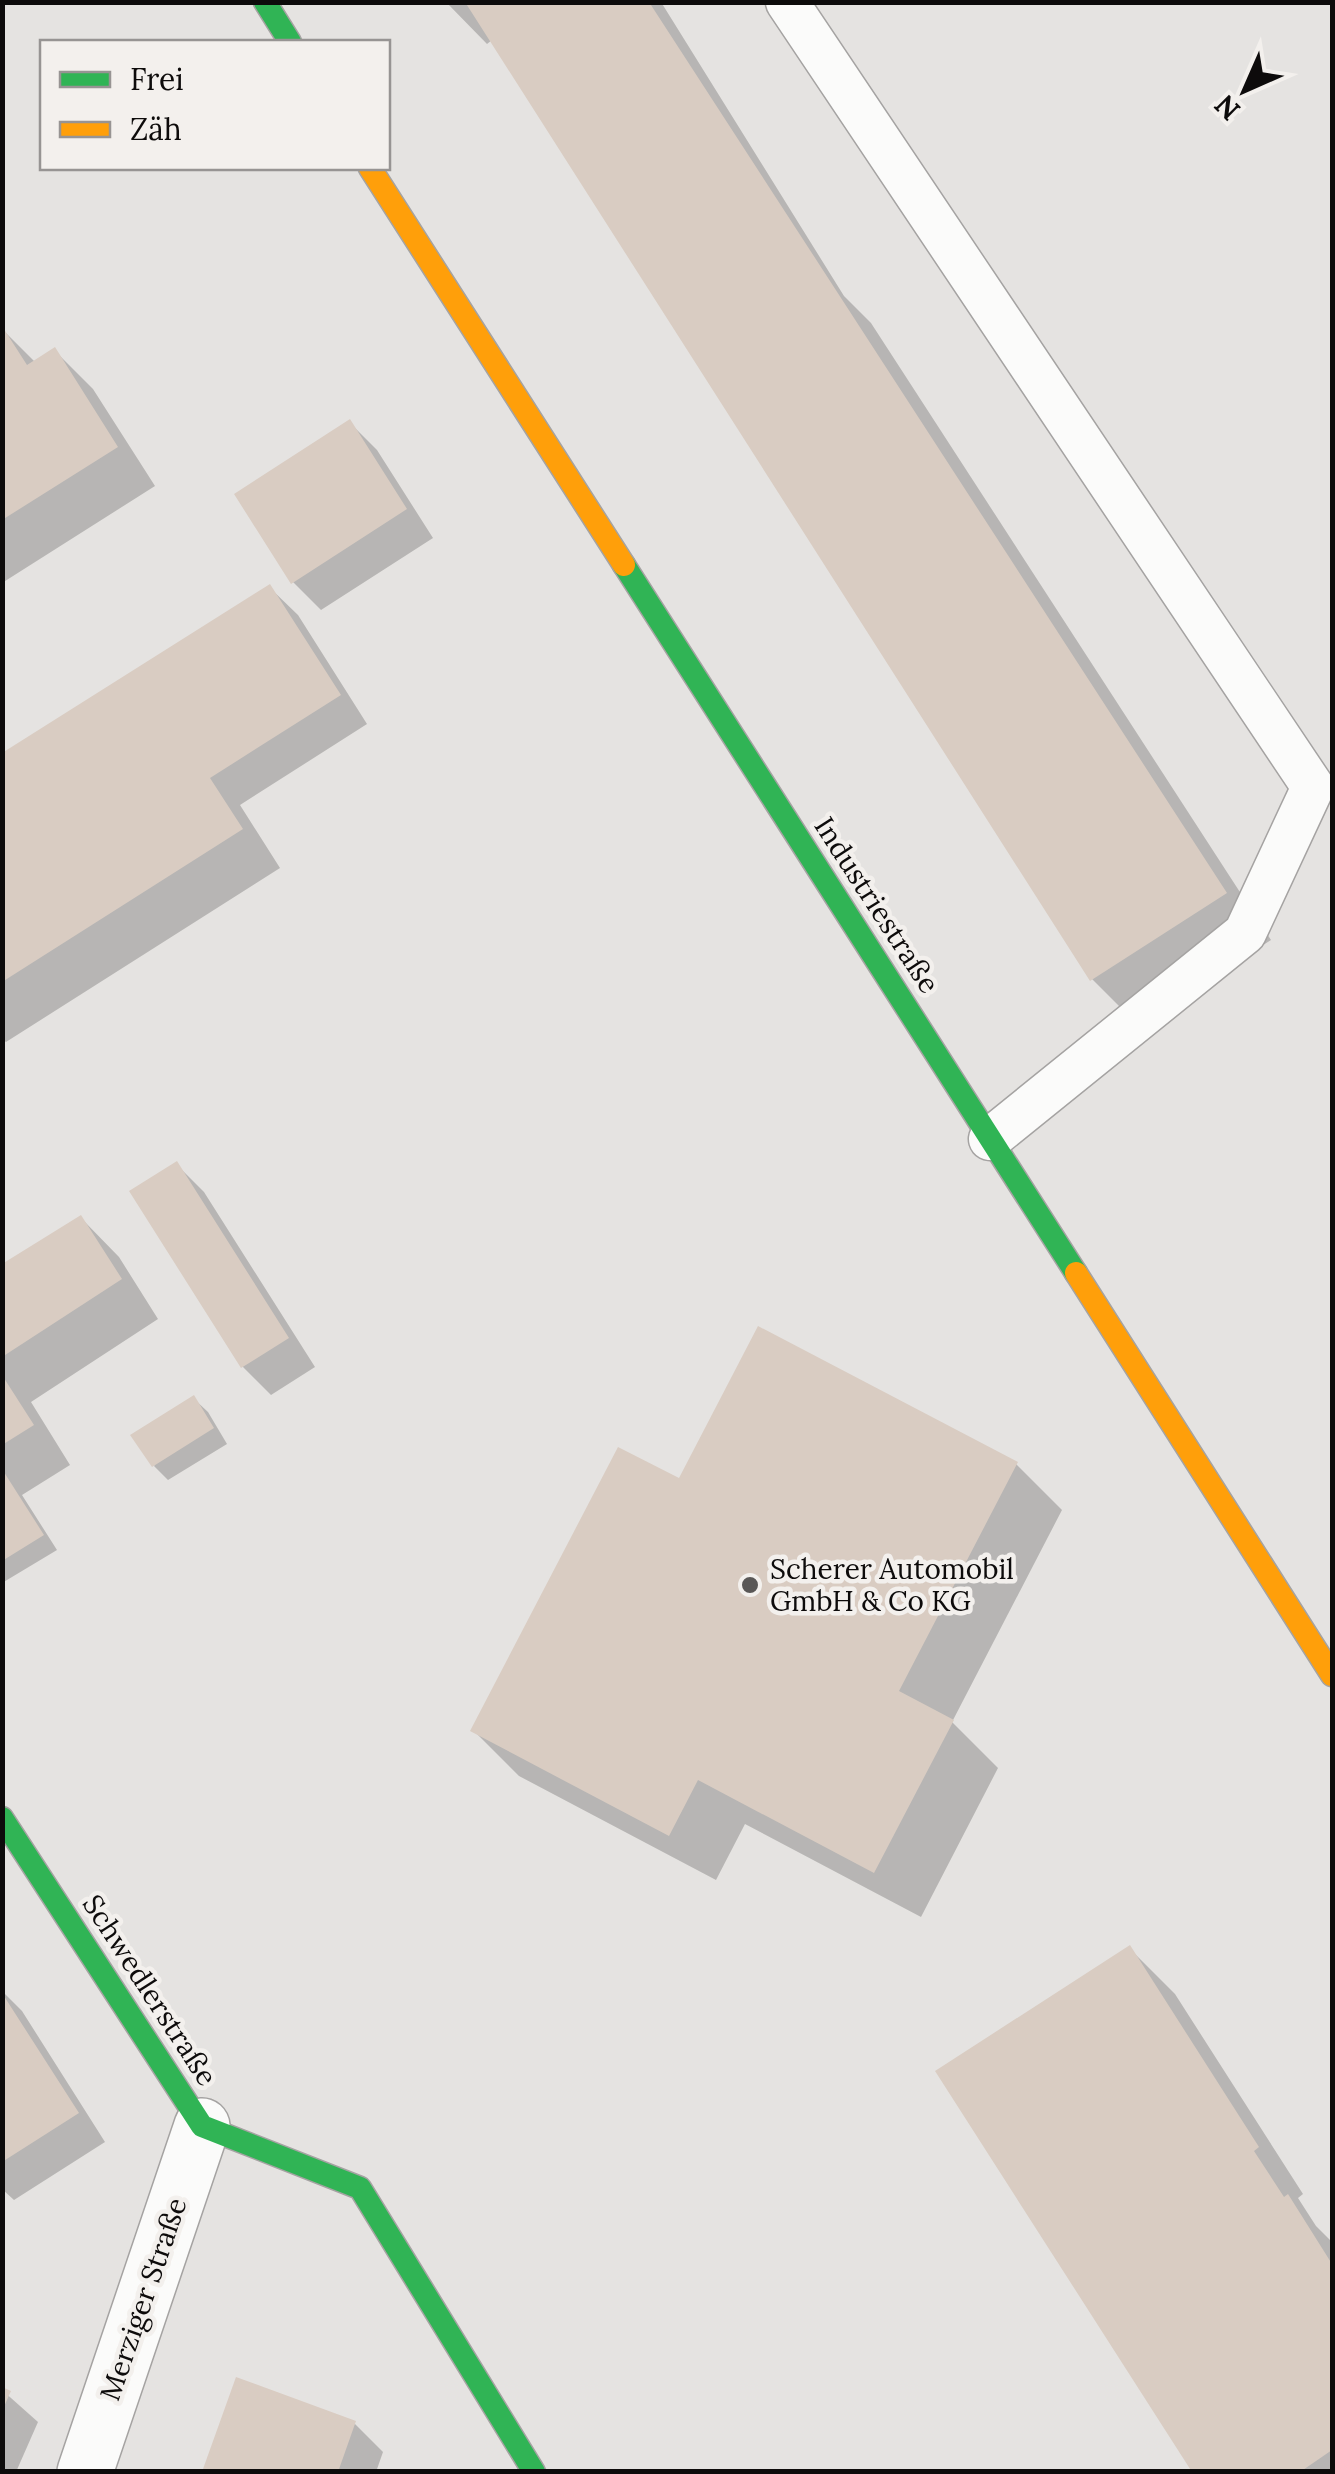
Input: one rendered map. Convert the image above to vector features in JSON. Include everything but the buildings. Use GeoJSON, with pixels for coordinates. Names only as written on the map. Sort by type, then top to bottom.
{"type":"FeatureCollection","features":[{"type":"Feature","properties":{"kind":"street"},"geometry":{"type":"LineString","coordinates":[[264,2],[289,40]]}},
{"type":"Feature","properties":{"kind":"street","name":"Industriestraße"},"geometry":{"type":"LineString","coordinates":[[371,170],[990,1139],[1329,1660]]}},
{"type":"Feature","properties":{"kind":"street","name":"Schwedlerstraße"},"geometry":{"type":"LineString","coordinates":[[2,1818],[202,2126],[360,2188],[534,2472]]}},
{"type":"Feature","properties":{"kind":"street","name":"Merziger Straße"},"geometry":{"type":"LineString","coordinates":[[85,2472],[202,2126]]}},
{"type":"Feature","properties":{"kind":"lane"},"geometry":{"type":"LineString","coordinates":[[786,2],[1313,786],[1246,933],[990,1139]]}},
{"type":"Feature","properties":{"kind":"traffic: fast"},"geometry":{"type":"LineString","coordinates":[[265,2],[289,40]]}},
{"type":"Feature","properties":{"kind":"traffic: fast"},"geometry":{"type":"LineString","coordinates":[[624,565],[1076,1273]]}},
{"type":"Feature","properties":{"kind":"traffic: fast"},"geometry":{"type":"LineString","coordinates":[[2,1818],[202,2126],[360,2188],[534,2472]]}},
{"type":"Feature","properties":{"kind":"traffic: slow"},"geometry":{"type":"LineString","coordinates":[[371,170],[624,565]]}},
{"type":"Feature","properties":{"kind":"traffic: slow"},"geometry":{"type":"LineString","coordinates":[[1076,1273],[1332,1675]]}},
{"type":"Feature","properties":{"kind":"place","name":"Scherer Automobil GmbH & Co KG"},"geometry":{"type":"Point","coordinates":[750,1585]}}]}
